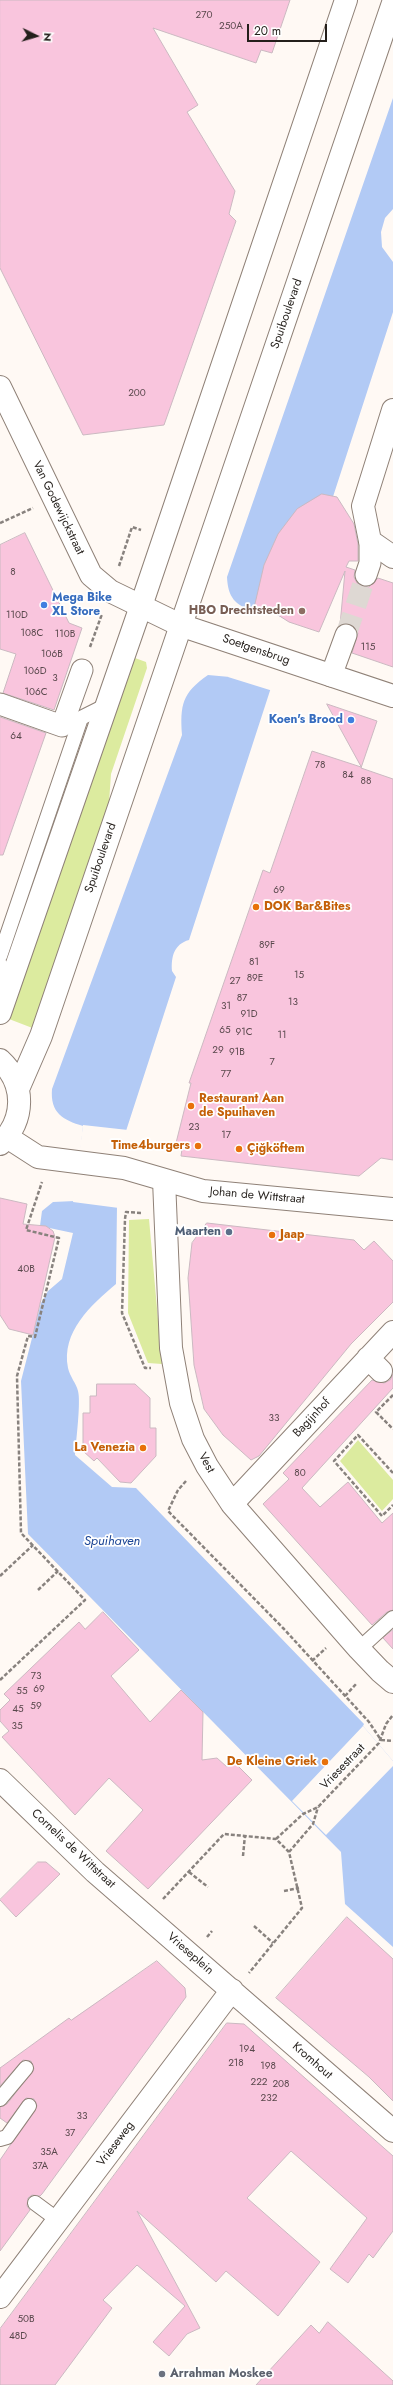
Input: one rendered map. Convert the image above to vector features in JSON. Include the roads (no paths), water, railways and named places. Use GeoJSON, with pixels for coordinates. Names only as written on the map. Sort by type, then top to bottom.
{"type":"FeatureCollection","features":[{"type":"Feature","properties":{"kind":"street"},"geometry":{"type":"LineString","coordinates":[[0,1013],[141,606],[346,0]]}},
{"type":"Feature","properties":{"kind":"street","name":"Spuiboulevard"},"geometry":{"type":"LineString","coordinates":[[18,1089],[41,1036],[393,3]]}},
{"type":"Feature","properties":{"kind":"street","name":"Van Godewijckstraat"},"geometry":{"type":"LineString","coordinates":[[0,387],[91,575],[110,591],[141,606]]}},
{"type":"Feature","properties":{"kind":"street"},"geometry":{"type":"LineString","coordinates":[[366,575],[370,563],[370,541],[363,506],[393,410]]}},
{"type":"Feature","properties":{"kind":"street"},"geometry":{"type":"LineString","coordinates":[[370,541],[393,557]]}},
{"type":"Feature","properties":{"kind":"street"},"geometry":{"type":"LineString","coordinates":[[141,606],[180,625]]}},
{"type":"Feature","properties":{"kind":"street","name":"Soetgensbrug"},"geometry":{"type":"LineString","coordinates":[[180,625],[393,696]]}},
{"type":"Feature","properties":{"kind":"street"},"geometry":{"type":"LineString","coordinates":[[331,676],[346,635]]}},
{"type":"Feature","properties":{"kind":"street"},"geometry":{"type":"LineString","coordinates":[[0,704],[62,726],[82,670]]}},
{"type":"Feature","properties":{"kind":"street"},"geometry":{"type":"LineString","coordinates":[[0,1060],[14,1077],[18,1089],[20,1106],[16,1122],[4,1140]]}},
{"type":"Feature","properties":{"kind":"street","name":"Johan de Wittstraat"},"geometry":{"type":"LineString","coordinates":[[4,1140],[38,1157],[124,1168],[203,1191],[393,1209]]}},
{"type":"Feature","properties":{"kind":"street","name":"Vest"},"geometry":{"type":"LineString","coordinates":[[164,1180],[173,1369],[181,1403],[194,1438],[207,1466],[232,1504],[359,1649],[380,1672],[393,1682]]}},
{"type":"Feature","properties":{"kind":"street","name":"Bagijnhof"},"geometry":{"type":"LineString","coordinates":[[232,1504],[374,1365],[393,1332]]}},
{"type":"Feature","properties":{"kind":"street","name":"Cornelis de Wittstraat"},"geometry":{"type":"LineString","coordinates":[[0,1780],[95,1872],[146,1917]]}},
{"type":"Feature","properties":{"kind":"street","name":"Vrieseplein"},"geometry":{"type":"LineString","coordinates":[[146,1917],[232,1990]]}},
{"type":"Feature","properties":{"kind":"street","name":"Kromhout"},"geometry":{"type":"LineString","coordinates":[[232,1990],[393,2131]]}},
{"type":"Feature","properties":{"kind":"street","name":"Vrieseweg"},"geometry":{"type":"LineString","coordinates":[[0,2298],[232,1990]]}},
{"type":"Feature","properties":{"kind":"lane"},"geometry":{"type":"LineString","coordinates":[[0,956],[81,718],[107,705]]}},
{"type":"Feature","properties":{"kind":"lane"},"geometry":{"type":"LineString","coordinates":[[0,964],[10,985]]}},
{"type":"Feature","properties":{"kind":"lane"},"geometry":{"type":"LineString","coordinates":[[359,1649],[393,1618]]}},
{"type":"Feature","properties":{"kind":"lane"},"geometry":{"type":"LineString","coordinates":[[0,2099],[26,2068]]}},
{"type":"Feature","properties":{"kind":"lane"},"geometry":{"type":"LineString","coordinates":[[0,2139],[7,2137],[29,2106]]}},
{"type":"Feature","properties":{"kind":"lane"},"geometry":{"type":"LineString","coordinates":[[35,2203],[58,2220]]}},
{"type":"Feature","properties":{"kind":"water","name":"Spuihaven"},"geometry":{"type":"Polygon","coordinates":[[[393,98],[393,209],[385,218],[381,232],[382,247],[393,262],[393,312],[189,940],[180,945],[174,952],[172,971],[176,977],[126,1131],[117,1206],[116,1284],[88,1310],[80,1320],[69,1343],[67,1355],[68,1368],[79,1396],[75,1455],[112,1487],[136,1488],[364,1724],[363,1726],[393,1761],[393,1947],[345,1904],[341,1852],[28,1534],[21,1381],[41,1303],[48,1291],[62,1279],[73,1233],[40,1226],[42,1211],[53,1202],[75,1201],[83,1126],[69,1121],[59,1114],[53,1104],[52,1089],[182,735],[182,708],[184,700],[193,688],[208,675],[230,677],[253,612],[237,603],[231,595],[227,577],[393,98]]]}},
{"type":"Feature","properties":{"kind":"tunnel"},"geometry":{"type":"LineString","coordinates":[[346,635],[366,575]]}},
{"type":"Feature","properties":{"kind":"place","name":"Mega Bike XL Store"},"geometry":{"type":"Point","coordinates":[44,605]}},
{"type":"Feature","properties":{"kind":"place","name":"HBO Drechtsteden"},"geometry":{"type":"Point","coordinates":[302,611]}},
{"type":"Feature","properties":{"kind":"place","name":"Koen's Brood"},"geometry":{"type":"Point","coordinates":[351,720]}},
{"type":"Feature","properties":{"kind":"place","name":"DOK Bar&Bites"},"geometry":{"type":"Point","coordinates":[256,907]}},
{"type":"Feature","properties":{"kind":"place","name":"Restaurant Aan de Spuihaven"},"geometry":{"type":"Point","coordinates":[191,1106]}},
{"type":"Feature","properties":{"kind":"place","name":"Time4burgers"},"geometry":{"type":"Point","coordinates":[198,1146]}},
{"type":"Feature","properties":{"kind":"place","name":"Çiğköftem"},"geometry":{"type":"Point","coordinates":[239,1149]}},
{"type":"Feature","properties":{"kind":"place","name":"Maarten"},"geometry":{"type":"Point","coordinates":[229,1232]}},
{"type":"Feature","properties":{"kind":"place","name":"Jaap"},"geometry":{"type":"Point","coordinates":[272,1235]}},
{"type":"Feature","properties":{"kind":"place","name":"La Venezia"},"geometry":{"type":"Point","coordinates":[143,1448]}},
{"type":"Feature","properties":{"kind":"place","name":"De Kleine Griek"},"geometry":{"type":"Point","coordinates":[325,1762]}},
{"type":"Feature","properties":{"kind":"place","name":"Arrahman Moskee"},"geometry":{"type":"Point","coordinates":[162,2374]}}]}
